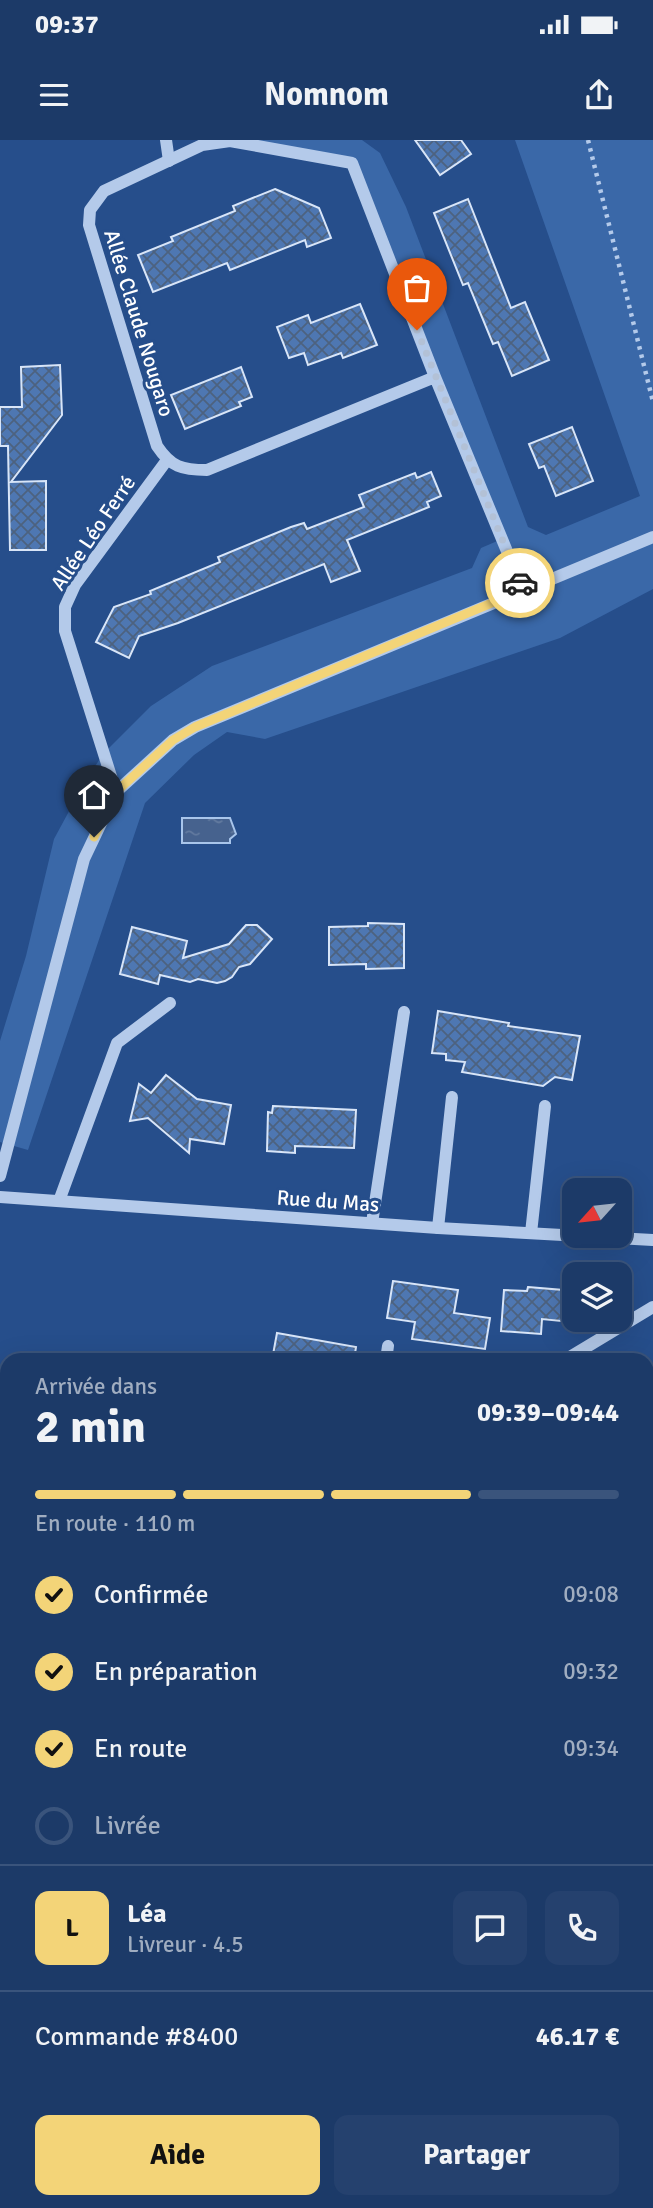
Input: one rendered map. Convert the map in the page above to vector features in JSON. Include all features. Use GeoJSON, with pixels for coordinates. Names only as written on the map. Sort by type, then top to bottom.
{"type":"FeatureCollection","features":[{"type":"Feature","properties":{"kind":"street"},"geometry":{"type":"LineString","coordinates":[[166,140],[169,161]]}},
{"type":"Feature","properties":{"kind":"street","name":"Allée Claude Nougaro"},"geometry":{"type":"LineString","coordinates":[[167,460],[157,446],[89,225],[90,210],[104,191],[202,145],[230,141],[352,163],[435,377],[523,590]]}},
{"type":"Feature","properties":{"kind":"street"},"geometry":{"type":"LineString","coordinates":[[167,460],[180,467],[207,470],[435,377]]}},
{"type":"Feature","properties":{"kind":"street","name":"Allée Léo Ferré"},"geometry":{"type":"LineString","coordinates":[[116,792],[65,631],[65,607],[75,584],[167,460]]}},
{"type":"Feature","properties":{"kind":"street"},"geometry":{"type":"LineString","coordinates":[[0,1176],[84,859],[116,792],[173,740],[195,727],[653,537]]}},
{"type":"Feature","properties":{"kind":"street"},"geometry":{"type":"LineString","coordinates":[[59,1201],[117,1043],[170,1003]]}},
{"type":"Feature","properties":{"kind":"street"},"geometry":{"type":"LineString","coordinates":[[372,1223],[404,1012]]}},
{"type":"Feature","properties":{"kind":"street"},"geometry":{"type":"LineString","coordinates":[[438,1228],[452,1097]]}},
{"type":"Feature","properties":{"kind":"street"},"geometry":{"type":"LineString","coordinates":[[531,1233],[545,1106]]}},
{"type":"Feature","properties":{"kind":"street","name":"Rue du Mas"},"geometry":{"type":"LineString","coordinates":[[0,1197],[438,1228],[653,1240]]}},
{"type":"Feature","properties":{"kind":"street"},"geometry":{"type":"LineString","coordinates":[[577,1353],[653,1307]]}},
{"type":"Feature","properties":{"kind":"street"},"geometry":{"type":"LineString","coordinates":[[387,1353],[388,1346]]}},
{"type":"Feature","properties":{"kind":"path"},"geometry":{"type":"LineString","coordinates":[[588,140],[653,402]]}},
{"type":"Feature","properties":{"kind":"shaded area"},"geometry":{"type":"Polygon","coordinates":[[[230,140],[362,140],[380,153],[406,207],[528,527],[546,535],[640,496],[515,140],[653,140],[653,589],[560,638],[265,739],[227,732],[194,755],[145,803],[28,1150],[0,1142],[0,1041],[26,956],[54,839],[87,778],[104,753],[151,706],[212,666],[472,568],[481,548],[502,539],[353,163],[230,140]]]}},
{"type":"Feature","properties":{"kind":"water"},"geometry":{"type":"Polygon","coordinates":[[[182,818],[230,818],[236,834],[230,839],[230,843],[182,843],[182,818]]]}},
{"type":"Feature","properties":{"kind":"building"},"geometry":{"type":"Polygon","coordinates":[[[415,140],[461,140],[471,154],[440,175],[415,140]]]}},
{"type":"Feature","properties":{"kind":"building"},"geometry":{"type":"Polygon","coordinates":[[[275,189],[319,208],[331,238],[307,247],[305,240],[230,270],[227,263],[153,292],[138,255],[173,241],[171,237],[235,211],[233,206],[275,189]]]}},
{"type":"Feature","properties":{"kind":"building"},"geometry":{"type":"Polygon","coordinates":[[[468,199],[511,308],[525,302],[549,360],[512,376],[498,342],[493,344],[468,283],[463,285],[434,213],[468,199]]]}},
{"type":"Feature","properties":{"kind":"building"},"geometry":{"type":"Polygon","coordinates":[[[360,304],[377,345],[343,358],[341,353],[308,365],[304,353],[289,358],[277,327],[308,315],[311,323],[360,304]]]}},
{"type":"Feature","properties":{"kind":"building"},"geometry":{"type":"Polygon","coordinates":[[[60,365],[62,415],[11,482],[46,481],[46,550],[10,550],[8,446],[0,446],[0,407],[22,407],[21,367],[60,365]]]}},
{"type":"Feature","properties":{"kind":"building"},"geometry":{"type":"Polygon","coordinates":[[[241,367],[252,397],[239,402],[241,406],[185,429],[171,395],[241,367]]]}},
{"type":"Feature","properties":{"kind":"building"},"geometry":{"type":"Polygon","coordinates":[[[572,427],[593,481],[556,496],[544,466],[539,468],[529,444],[572,427]]]}},
{"type":"Feature","properties":{"kind":"building"},"geometry":{"type":"Polygon","coordinates":[[[431,472],[441,496],[427,502],[429,507],[347,540],[360,571],[331,582],[324,564],[139,636],[129,658],[96,642],[114,607],[151,594],[150,591],[220,562],[218,557],[291,527],[304,523],[307,529],[364,507],[359,495],[415,473],[417,478],[431,472]]]}},
{"type":"Feature","properties":{"kind":"building"},"geometry":{"type":"Polygon","coordinates":[[[368,923],[404,924],[404,968],[366,969],[366,964],[329,965],[329,927],[368,926],[368,923]]]}},
{"type":"Feature","properties":{"kind":"building"},"geometry":{"type":"Polygon","coordinates":[[[246,925],[257,925],[272,939],[250,964],[239,967],[232,977],[225,981],[217,983],[198,979],[190,982],[160,975],[158,984],[120,974],[132,927],[187,941],[183,958],[229,944],[246,925]]]}},
{"type":"Feature","properties":{"kind":"building"},"geometry":{"type":"Polygon","coordinates":[[[438,1011],[509,1023],[508,1026],[580,1036],[572,1080],[555,1077],[543,1086],[462,1072],[465,1062],[446,1060],[446,1054],[432,1053],[438,1011]]]}},
{"type":"Feature","properties":{"kind":"building"},"geometry":{"type":"Polygon","coordinates":[[[166,1075],[197,1099],[231,1105],[224,1144],[190,1139],[189,1153],[148,1118],[130,1121],[139,1084],[151,1093],[166,1075]]]}},
{"type":"Feature","properties":{"kind":"building"},"geometry":{"type":"Polygon","coordinates":[[[273,1106],[356,1110],[354,1148],[295,1146],[295,1153],[267,1151],[268,1112],[272,1113],[273,1106]]]}},
{"type":"Feature","properties":{"kind":"building"},"geometry":{"type":"Polygon","coordinates":[[[393,1281],[458,1290],[454,1313],[490,1318],[485,1349],[412,1339],[415,1322],[387,1318],[393,1281]]]}},
{"type":"Feature","properties":{"kind":"building"},"geometry":{"type":"Polygon","coordinates":[[[528,1287],[562,1290],[561,1321],[542,1319],[541,1334],[501,1331],[504,1290],[527,1291],[528,1287]]]}},
{"type":"Feature","properties":{"kind":"building"},"geometry":{"type":"Polygon","coordinates":[[[277,1333],[356,1347],[355,1353],[273,1353],[277,1333]]]}},
{"type":"Feature","properties":{"kind":"way so far"},"geometry":{"type":"LineString","coordinates":[[417,330],[520,583]]}},
{"type":"Feature","properties":{"kind":"route"},"geometry":{"type":"LineString","coordinates":[[94,837],[116,792],[173,740],[195,727],[523,590],[520,583]]}}]}
